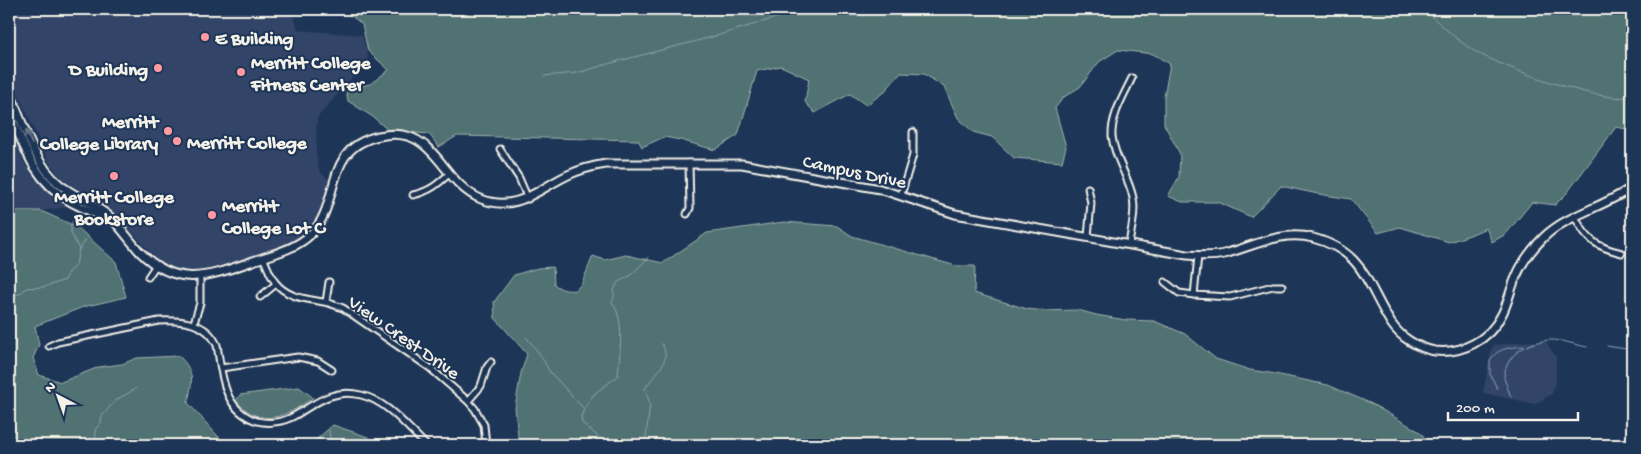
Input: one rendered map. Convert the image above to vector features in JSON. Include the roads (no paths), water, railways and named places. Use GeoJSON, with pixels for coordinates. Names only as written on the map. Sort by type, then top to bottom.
{"type":"FeatureCollection","features":[{"type":"Feature","properties":{"kind":"street"},"geometry":{"type":"LineString","coordinates":[[1129,244],[1134,213],[1134,198],[1120,166],[1112,134],[1115,117],[1132,78]]}},
{"type":"Feature","properties":{"kind":"street","name":"Campus Drive"},"geometry":{"type":"LineString","coordinates":[[9,90],[34,150],[47,172],[68,191],[109,216],[116,226],[156,265],[179,275],[200,277],[222,272],[263,258],[299,243],[313,232],[323,217],[339,165],[352,149],[370,138],[389,134],[408,136],[428,147],[465,190],[480,199],[498,203],[510,203],[528,199],[568,175],[593,166],[689,163],[742,164],[880,189],[955,214],[1198,256],[1224,254],[1255,243],[1284,236],[1312,238],[1337,248],[1355,261],[1367,277],[1390,322],[1404,336],[1424,348],[1451,351],[1471,345],[1489,333],[1502,315],[1526,258],[1545,236],[1576,217],[1611,201],[1632,187]]}},
{"type":"Feature","properties":{"kind":"street","name":"Campus Drive"},"geometry":{"type":"LineString","coordinates":[[9,111],[37,173],[68,200],[116,226]]}},
{"type":"Feature","properties":{"kind":"street"},"geometry":{"type":"LineString","coordinates":[[901,195],[913,154],[913,132]]}},
{"type":"Feature","properties":{"kind":"street"},"geometry":{"type":"LineString","coordinates":[[500,149],[519,178],[528,199]]}},
{"type":"Feature","properties":{"kind":"street"},"geometry":{"type":"LineString","coordinates":[[687,214],[690,208],[689,163]]}},
{"type":"Feature","properties":{"kind":"street"},"geometry":{"type":"LineString","coordinates":[[413,195],[433,188],[450,173]]}},
{"type":"Feature","properties":{"kind":"street"},"geometry":{"type":"LineString","coordinates":[[1088,188],[1091,204],[1088,237]]}},
{"type":"Feature","properties":{"kind":"street"},"geometry":{"type":"LineString","coordinates":[[1576,217],[1581,228],[1595,244],[1622,253]]}},
{"type":"Feature","properties":{"kind":"street"},"geometry":{"type":"LineString","coordinates":[[1194,295],[1198,256]]}},
{"type":"Feature","properties":{"kind":"street"},"geometry":{"type":"LineString","coordinates":[[260,297],[276,284],[263,258]]}},
{"type":"Feature","properties":{"kind":"street"},"geometry":{"type":"LineString","coordinates":[[148,277],[156,265]]}},
{"type":"Feature","properties":{"kind":"street"},"geometry":{"type":"LineString","coordinates":[[194,324],[200,303],[200,277]]}},
{"type":"Feature","properties":{"kind":"street"},"geometry":{"type":"LineString","coordinates":[[326,302],[329,282]]}},
{"type":"Feature","properties":{"kind":"street"},"geometry":{"type":"LineString","coordinates":[[1165,282],[1179,293],[1230,297],[1273,286],[1282,286]]}},
{"type":"Feature","properties":{"kind":"street","name":"View Crest Drive"},"geometry":{"type":"LineString","coordinates":[[276,284],[292,295],[326,302],[343,308],[430,368],[475,409],[484,426],[486,445]]}},
{"type":"Feature","properties":{"kind":"street"},"geometry":{"type":"LineString","coordinates":[[49,346],[58,342],[159,321],[175,320],[194,324],[206,330],[215,340],[226,391],[236,409],[251,419],[262,422],[285,420],[323,398],[352,393],[381,403],[426,445]]}},
{"type":"Feature","properties":{"kind":"street"},"geometry":{"type":"LineString","coordinates":[[221,368],[298,357],[318,361],[332,370]]}},
{"type":"Feature","properties":{"kind":"street"},"geometry":{"type":"LineString","coordinates":[[468,401],[481,386],[490,362]]}},
{"type":"Feature","properties":{"kind":"waterway"},"geometry":{"type":"LineString","coordinates":[[544,76],[577,73],[716,36],[782,16],[798,9]]}},
{"type":"Feature","properties":{"kind":"waterway"},"geometry":{"type":"LineString","coordinates":[[1424,9],[1468,47],[1499,63],[1546,81],[1571,88],[1594,94],[1627,97]]}},
{"type":"Feature","properties":{"kind":"waterway"},"geometry":{"type":"LineString","coordinates":[[73,221],[71,233],[79,249]]}},
{"type":"Feature","properties":{"kind":"waterway"},"geometry":{"type":"LineString","coordinates":[[9,298],[21,293],[26,288],[44,287],[65,280],[68,272],[76,265],[79,249],[86,240]]}},
{"type":"Feature","properties":{"kind":"waterway"},"geometry":{"type":"LineString","coordinates":[[584,409],[594,394],[618,376],[620,328],[619,318],[612,302],[614,290],[618,282],[630,276],[649,257]]}},
{"type":"Feature","properties":{"kind":"waterway"},"geometry":{"type":"LineString","coordinates":[[526,337],[539,353],[550,372],[584,409],[581,417],[582,423],[608,445]]}},
{"type":"Feature","properties":{"kind":"waterway"},"geometry":{"type":"LineString","coordinates":[[1504,377],[1509,361],[1514,355],[1520,350],[1536,343],[1556,340],[1587,347]]}},
{"type":"Feature","properties":{"kind":"waterway"},"geometry":{"type":"LineString","coordinates":[[643,445],[646,437],[650,404],[645,389],[664,363],[665,351],[662,344]]}},
{"type":"Feature","properties":{"kind":"waterway"},"geometry":{"type":"LineString","coordinates":[[1490,361],[1500,351],[1524,346]]}},
{"type":"Feature","properties":{"kind":"waterway"},"geometry":{"type":"LineString","coordinates":[[1607,346],[1632,350]]}},
{"type":"Feature","properties":{"kind":"waterway"},"geometry":{"type":"LineString","coordinates":[[1490,362],[1490,374],[1497,388]]}},
{"type":"Feature","properties":{"kind":"waterway"},"geometry":{"type":"LineString","coordinates":[[1504,378],[1511,397]]}},
{"type":"Feature","properties":{"kind":"waterway"},"geometry":{"type":"LineString","coordinates":[[93,445],[96,437],[95,430],[101,422],[102,416],[116,401],[136,388]]}},
{"type":"Feature","properties":{"kind":"waterway"},"geometry":{"type":"LineString","coordinates":[[329,430],[330,438],[337,445]]}},
{"type":"Feature","properties":{"kind":"waterway"},"geometry":{"type":"LineString","coordinates":[[176,440],[178,445]]}},
{"type":"Feature","properties":{"kind":"place","name":"E Building"},"geometry":{"type":"Point","coordinates":[205,37]}},
{"type":"Feature","properties":{"kind":"place","name":"D Building"},"geometry":{"type":"Point","coordinates":[158,68]}},
{"type":"Feature","properties":{"kind":"place","name":"Merritt College Fitness Center"},"geometry":{"type":"Point","coordinates":[241,72]}},
{"type":"Feature","properties":{"kind":"place","name":"Merritt College Library"},"geometry":{"type":"Point","coordinates":[168,131]}},
{"type":"Feature","properties":{"kind":"place","name":"Merritt College"},"geometry":{"type":"Point","coordinates":[177,141]}},
{"type":"Feature","properties":{"kind":"place","name":"Merritt College Bookstore"},"geometry":{"type":"Point","coordinates":[114,176]}},
{"type":"Feature","properties":{"kind":"place","name":"Merritt College Lot C"},"geometry":{"type":"Point","coordinates":[212,215]}}]}
